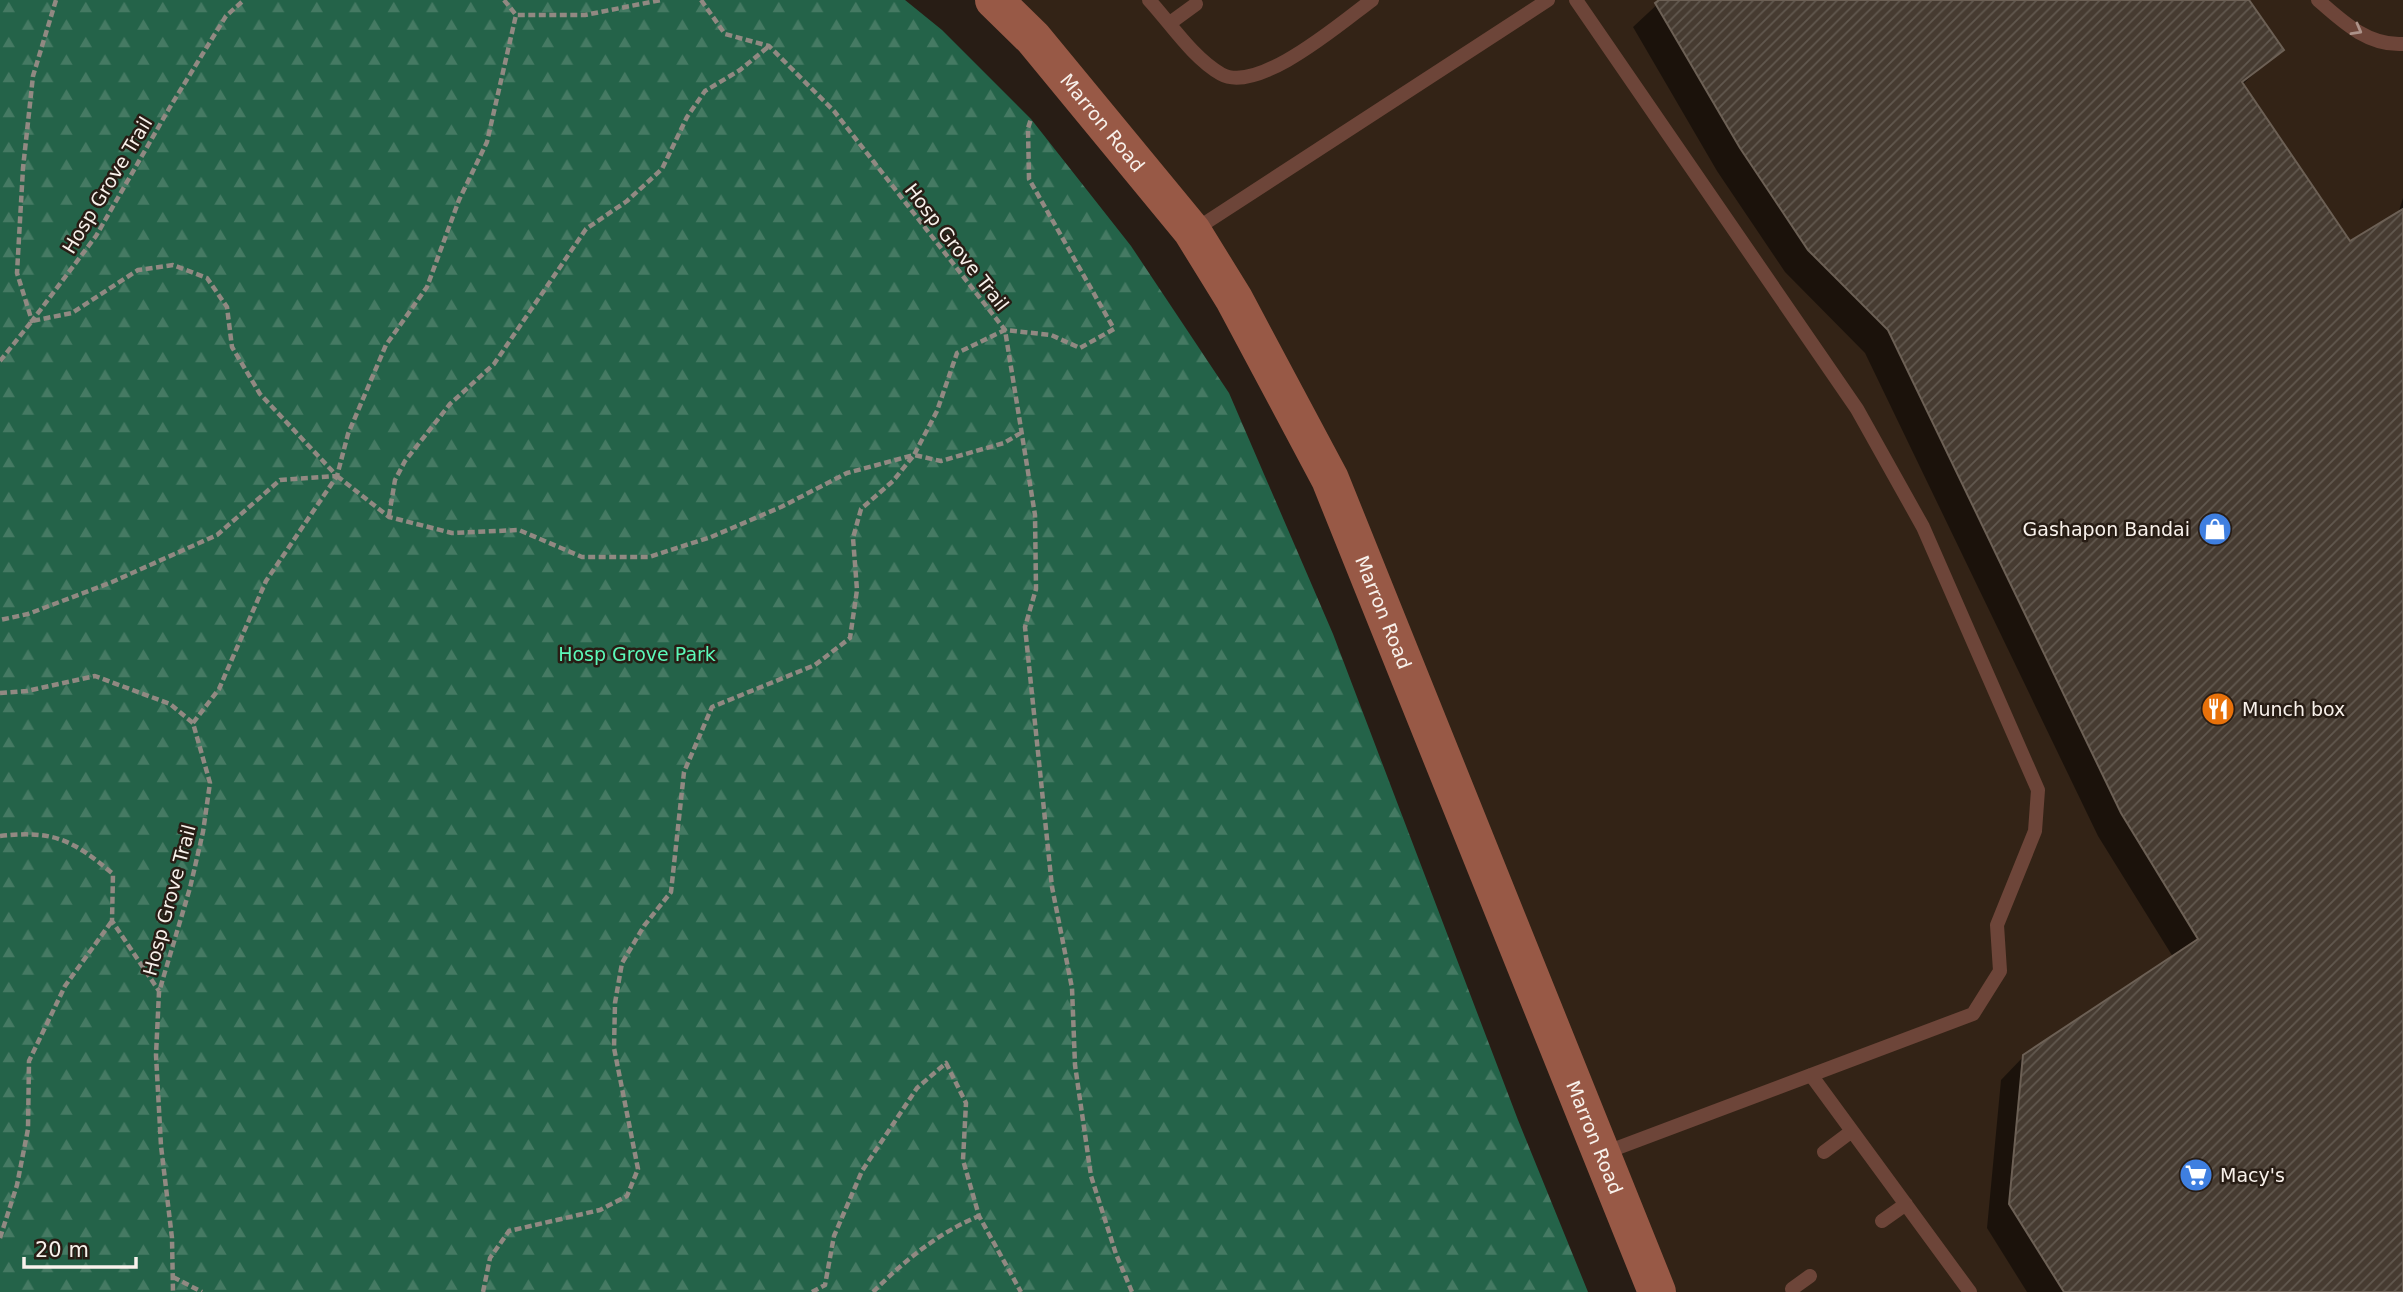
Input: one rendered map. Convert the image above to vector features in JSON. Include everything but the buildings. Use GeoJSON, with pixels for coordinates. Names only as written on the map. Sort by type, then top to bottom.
{"type":"FeatureCollection","features":[{"type":"Feature","properties":{"kind":"main road","name":"Marron Road"},"geometry":{"type":"LineString","coordinates":[[994,0],[1033,38],[1192,231],[1234,299],[1330,479],[1657,1292]]}},
{"type":"Feature","properties":{"kind":"lane"},"geometry":{"type":"LineString","coordinates":[[1149,0],[1219,73],[1230,78],[1281,67],[1371,0]]}},
{"type":"Feature","properties":{"kind":"lane"},"geometry":{"type":"LineString","coordinates":[[1192,231],[1548,0]]}},
{"type":"Feature","properties":{"kind":"lane"},"geometry":{"type":"LineString","coordinates":[[1576,0],[1857,409],[1923,527],[2038,790],[2035,831],[1997,925],[2000,971],[1973,1014],[1600,1155]]}},
{"type":"Feature","properties":{"kind":"lane"},"geometry":{"type":"LineString","coordinates":[[2318,0],[2354,31],[2389,45],[2403,44]]}},
{"type":"Feature","properties":{"kind":"lane"},"geometry":{"type":"LineString","coordinates":[[1170,23],[1196,4]]}},
{"type":"Feature","properties":{"kind":"lane"},"geometry":{"type":"LineString","coordinates":[[1811,1075],[1906,1204],[1961,1289]]}},
{"type":"Feature","properties":{"kind":"lane"},"geometry":{"type":"LineString","coordinates":[[1824,1152],[1852,1131]]}},
{"type":"Feature","properties":{"kind":"lane"},"geometry":{"type":"LineString","coordinates":[[1882,1221],[1906,1204]]}},
{"type":"Feature","properties":{"kind":"lane"},"geometry":{"type":"LineString","coordinates":[[1792,1289],[1810,1276]]}},
{"type":"Feature","properties":{"kind":"path"},"geometry":{"type":"LineString","coordinates":[[56,0],[33,76],[23,168],[18,273],[32,321],[72,313],[138,270],[173,265],[207,278],[227,307],[232,347],[260,394],[337,476],[389,517],[452,533],[519,530],[582,557],[649,557],[710,537],[781,507],[846,473],[914,455],[942,461],[1004,443],[1024,431]]}},
{"type":"Feature","properties":{"kind":"path","name":"Hosp Grove Trail"},"geometry":{"type":"LineString","coordinates":[[0,361],[96,236],[226,16],[244,0]]}},
{"type":"Feature","properties":{"kind":"path"},"geometry":{"type":"LineString","coordinates":[[504,0],[516,15]]}},
{"type":"Feature","properties":{"kind":"path"},"geometry":{"type":"LineString","coordinates":[[516,15],[585,15],[661,0]]}},
{"type":"Feature","properties":{"kind":"path","name":"Hosp Grove Trail"},"geometry":{"type":"LineString","coordinates":[[701,0],[725,34],[769,46],[834,111],[1005,330],[1051,335],[1080,348],[1114,329],[1029,179],[1028,128],[1031,119]]}},
{"type":"Feature","properties":{"kind":"path"},"geometry":{"type":"LineString","coordinates":[[0,693],[27,691],[95,676],[170,704],[193,723],[219,690],[266,581],[337,476],[348,434],[386,345],[427,287],[459,200],[487,142],[516,15]]}},
{"type":"Feature","properties":{"kind":"path"},"geometry":{"type":"LineString","coordinates":[[389,517],[395,480],[405,461],[450,404],[494,364],[586,229],[627,201],[662,169],[687,117],[705,91],[740,70],[769,46]]}},
{"type":"Feature","properties":{"kind":"path"},"geometry":{"type":"LineString","coordinates":[[483,1292],[490,1258],[509,1231],[600,1210],[627,1196],[638,1169],[614,1048],[615,1003],[622,963],[644,926],[671,892],[684,772],[712,707],[815,665],[850,638],[857,590],[853,538],[861,509],[893,481],[914,455],[937,411],[957,353],[1005,330],[1024,431],[1035,515],[1036,589],[1025,627],[1052,887],[1072,988],[1074,1065],[1091,1176],[1116,1254],[1132,1292]]}},
{"type":"Feature","properties":{"kind":"path"},"geometry":{"type":"LineString","coordinates":[[0,620],[28,614],[112,582],[217,535],[280,480],[337,476]]}},
{"type":"Feature","properties":{"kind":"path","name":"Hosp Grove Trail"},"geometry":{"type":"LineString","coordinates":[[173,1292],[172,1238],[161,1146],[156,1055],[159,992],[190,888],[203,832],[210,783],[193,723]]}},
{"type":"Feature","properties":{"kind":"path"},"geometry":{"type":"LineString","coordinates":[[0,836],[35,832],[80,846],[113,874],[112,921],[65,986],[29,1061],[28,1129],[17,1185],[0,1238]]}},
{"type":"Feature","properties":{"kind":"path"},"geometry":{"type":"LineString","coordinates":[[112,921],[159,992]]}},
{"type":"Feature","properties":{"kind":"path"},"geometry":{"type":"LineString","coordinates":[[812,1292],[825,1284],[834,1236],[862,1171],[917,1088],[946,1063],[966,1103],[964,1160],[979,1216],[1021,1292]]}},
{"type":"Feature","properties":{"kind":"path"},"geometry":{"type":"LineString","coordinates":[[873,1292],[900,1264],[955,1226],[979,1216]]}},
{"type":"Feature","properties":{"kind":"path"},"geometry":{"type":"LineString","coordinates":[[173,1277],[202,1292]]}},
{"type":"Feature","properties":{"kind":"shaded area"},"geometry":{"type":"Polygon","coordinates":[[[993,0],[2403,0],[2403,1292],[1657,1292],[1247,316],[993,0]]]}},
{"type":"Feature","properties":{"kind":"green space","name":"Hosp Grove Park"},"geometry":{"type":"Polygon","coordinates":[[[0,0],[905,0],[942,30],[1031,119],[1131,246],[1229,393],[1333,634],[1518,1120],[1588,1292],[0,1292],[0,0]]]}},
{"type":"Feature","properties":{"kind":"place","name":"Gashapon Bandai"},"geometry":{"type":"Point","coordinates":[2215,529]}},
{"type":"Feature","properties":{"kind":"place","name":"Munch box"},"geometry":{"type":"Point","coordinates":[2218,709]}},
{"type":"Feature","properties":{"kind":"place","name":"Macy's"},"geometry":{"type":"Point","coordinates":[2196,1175]}}]}
